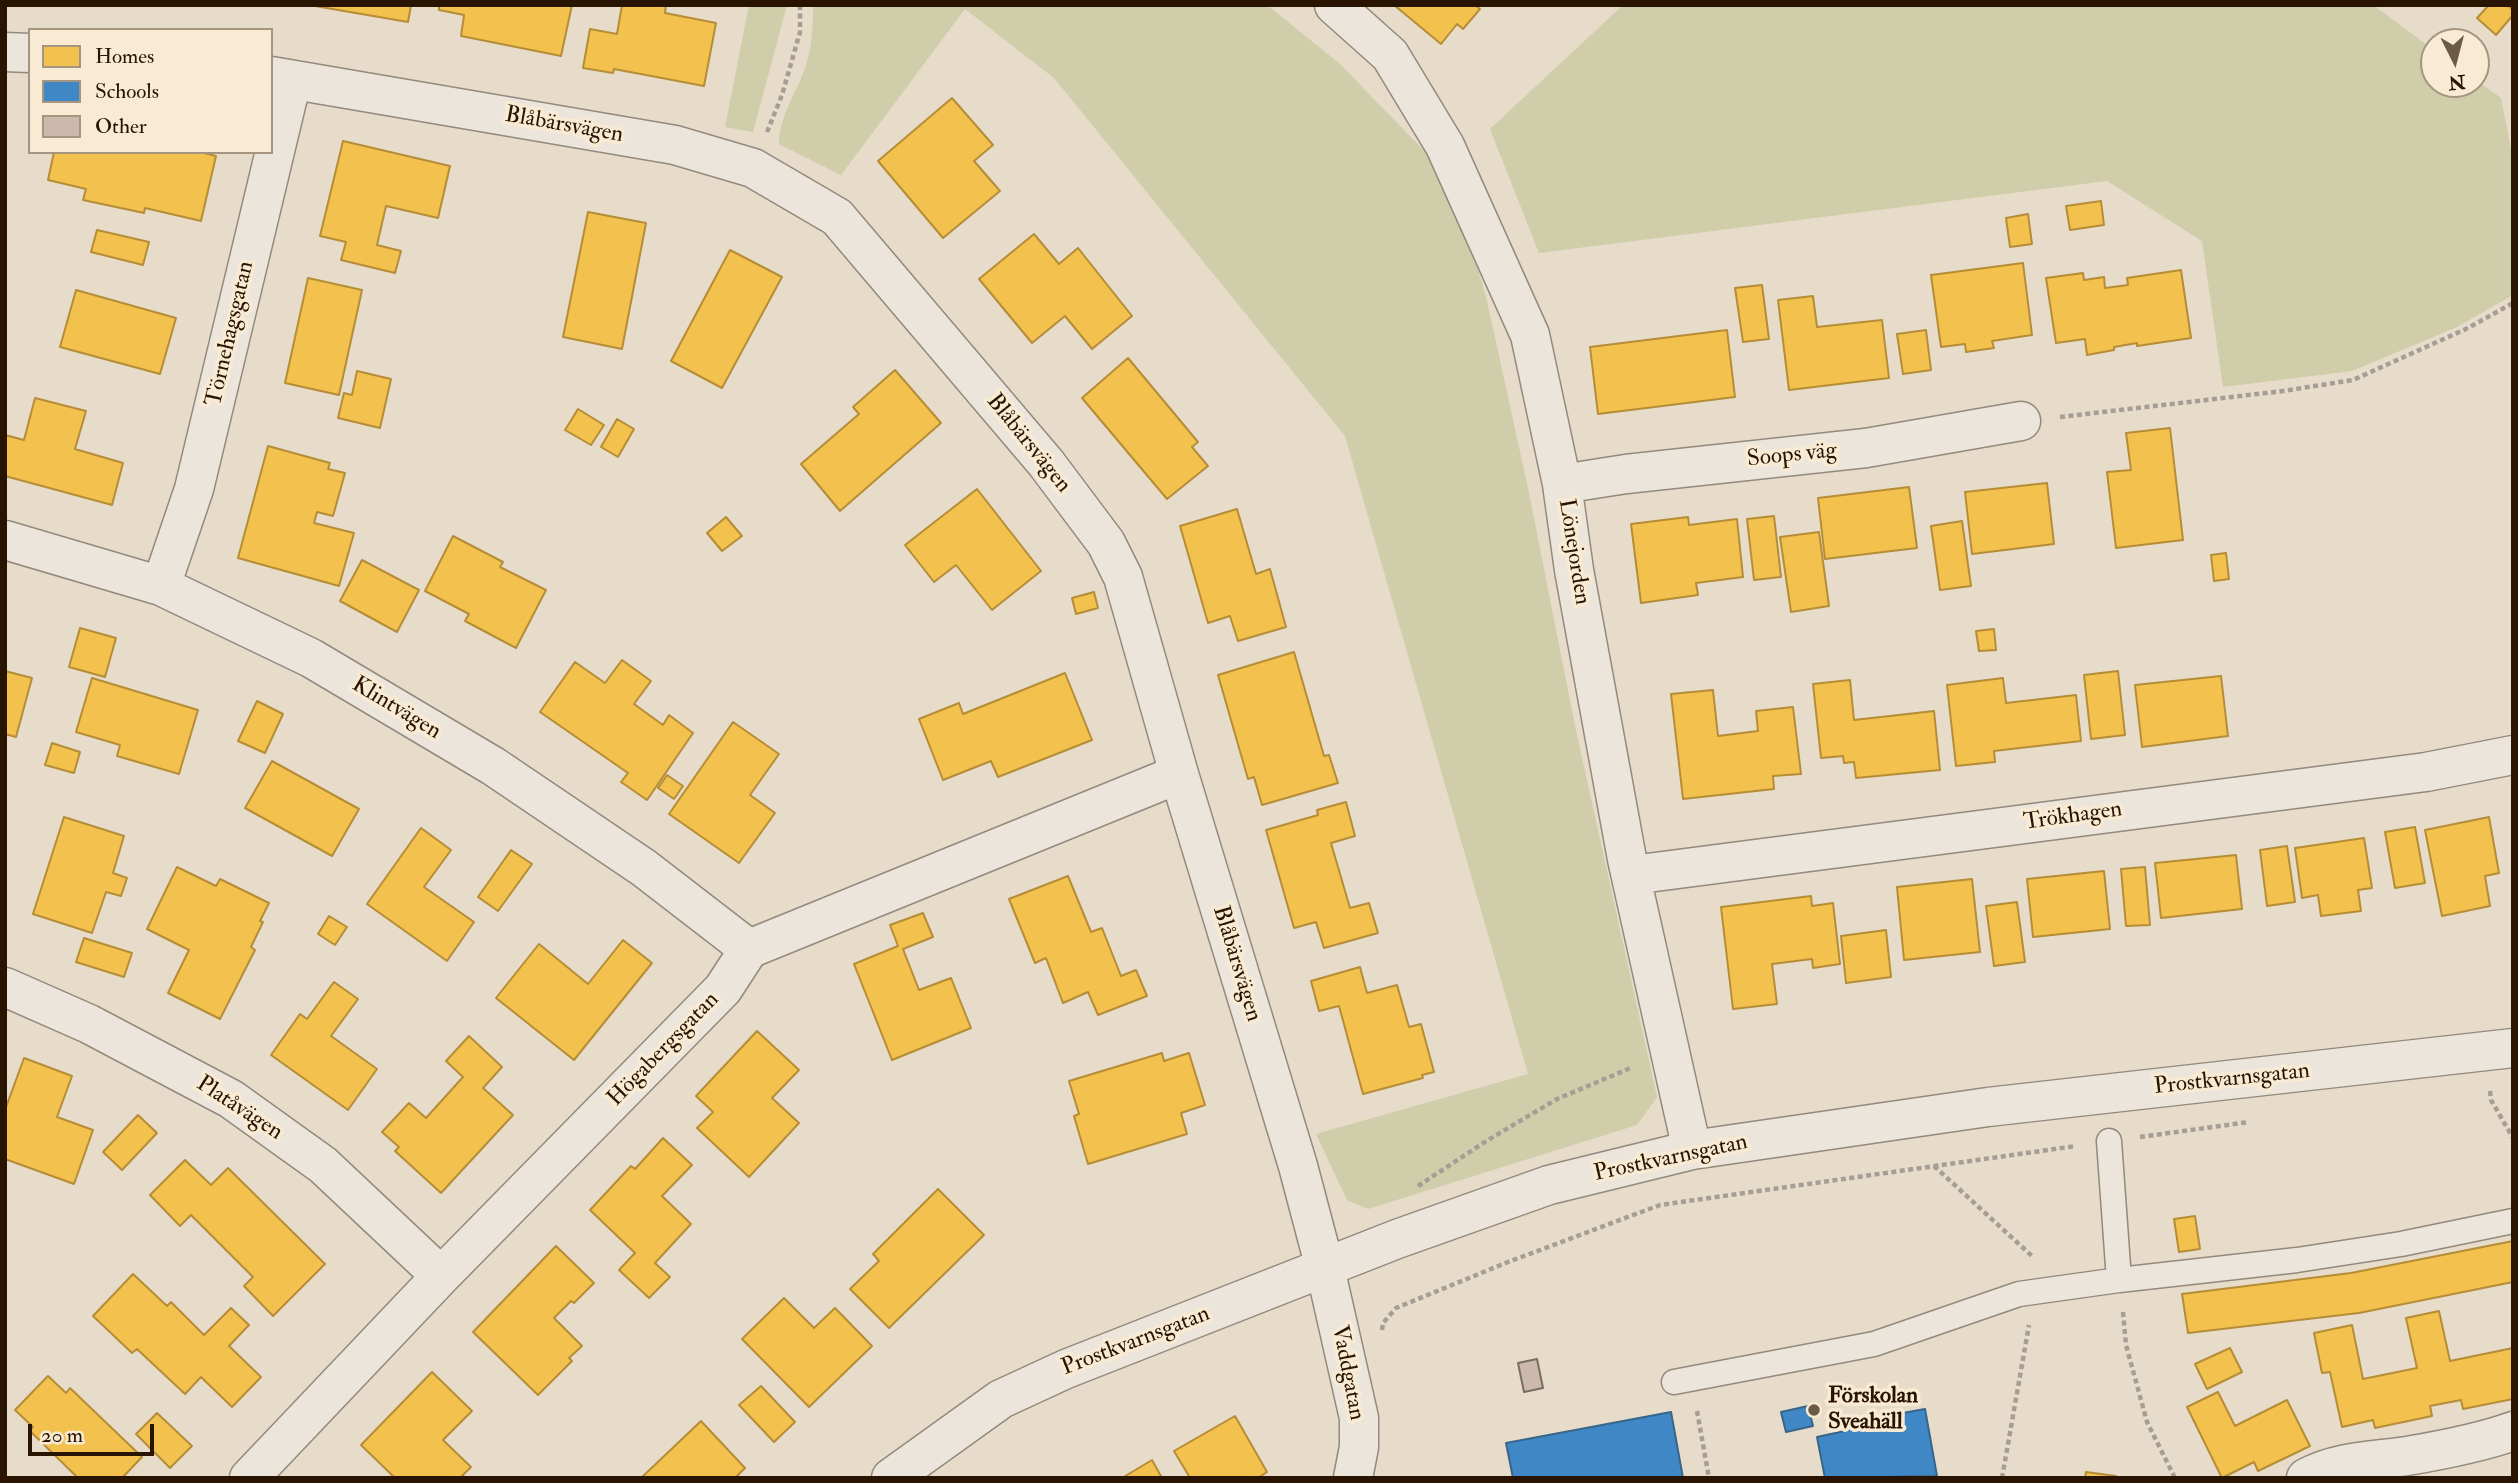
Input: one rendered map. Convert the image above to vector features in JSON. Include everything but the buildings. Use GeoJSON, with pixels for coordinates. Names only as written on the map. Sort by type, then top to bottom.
{"type":"FeatureCollection","features":[{"type":"Feature","properties":{"kind":"street","name":"Lönejorden"},"geometry":{"type":"LineString","coordinates":[[1334,5],[1390,55],[1445,146],[1530,335],[1562,484],[1574,570],[1627,859],[1692,1150]]}},
{"type":"Feature","properties":{"kind":"street"},"geometry":{"type":"LineString","coordinates":[[5,52],[28,53]]}},
{"type":"Feature","properties":{"kind":"street","name":"Blåbärsvägen"},"geometry":{"type":"LineString","coordinates":[[282,78],[675,145],[753,168],[837,217],[1046,463],[1106,543],[1123,577],[1179,774],[1298,1166],[1325,1268]]}},
{"type":"Feature","properties":{"kind":"street","name":"Törnehagsgatan"},"geometry":{"type":"LineString","coordinates":[[273,120],[282,78]]}},
{"type":"Feature","properties":{"kind":"street","name":"Törnehagsgatan"},"geometry":{"type":"LineString","coordinates":[[161,586],[194,489],[266,154]]}},
{"type":"Feature","properties":{"kind":"street","name":"Soops väg"},"geometry":{"type":"LineString","coordinates":[[1562,484],[1639,472],[1866,448],[2021,421]]}},
{"type":"Feature","properties":{"kind":"street","name":"Klintvägen"},"geometry":{"type":"LineString","coordinates":[[5,540],[161,586],[312,658],[493,766],[645,868],[750,949]]}},
{"type":"Feature","properties":{"kind":"street","name":"Trökhagen"},"geometry":{"type":"LineString","coordinates":[[1632,875],[2426,772],[2513,755]]}},
{"type":"Feature","properties":{"kind":"street"},"geometry":{"type":"LineString","coordinates":[[750,949],[1179,774]]}},
{"type":"Feature","properties":{"kind":"street","name":"Högabergsgatan"},"geometry":{"type":"LineString","coordinates":[[249,1478],[441,1276],[723,989],[750,949]]}},
{"type":"Feature","properties":{"kind":"street","name":"Platåvägen"},"geometry":{"type":"LineString","coordinates":[[5,987],[89,1024],[232,1099],[323,1166],[441,1276]]}},
{"type":"Feature","properties":{"kind":"street","name":"Prostkvarnsgatan"},"geometry":{"type":"LineString","coordinates":[[891,1478],[1001,1399],[1066,1368],[1397,1239],[1549,1185],[1692,1150],[1988,1107],[2513,1048]]}},
{"type":"Feature","properties":{"kind":"street","name":"Vaddgatan"},"geometry":{"type":"LineString","coordinates":[[1325,1268],[1359,1418],[1359,1447],[1353,1478]]}},
{"type":"Feature","properties":{"kind":"street"},"geometry":{"type":"LineString","coordinates":[[2306,1478],[2316,1472],[2344,1464],[2408,1455],[2497,1437],[2513,1431]]}},
{"type":"Feature","properties":{"kind":"lane"},"geometry":{"type":"LineString","coordinates":[[2109,1141],[2119,1280]]}},
{"type":"Feature","properties":{"kind":"lane"},"geometry":{"type":"LineString","coordinates":[[1682,1381],[1874,1345],[2019,1294],[2310,1258],[2401,1244],[2513,1222]]}},
{"type":"Feature","properties":{"kind":"path"},"geometry":{"type":"LineString","coordinates":[[753,168],[782,94],[800,32],[800,5]]}},
{"type":"Feature","properties":{"kind":"path"},"geometry":{"type":"LineString","coordinates":[[2021,421],[2283,391],[2353,380],[2468,328],[2513,303]]}},
{"type":"Feature","properties":{"kind":"path"},"geometry":{"type":"LineString","coordinates":[[1413,1190],[1488,1140],[1557,1100],[1613,1074],[1671,1054]]}},
{"type":"Feature","properties":{"kind":"path"},"geometry":{"type":"LineString","coordinates":[[2476,1092],[2501,1088]]}},
{"type":"Feature","properties":{"kind":"path"},"geometry":{"type":"LineString","coordinates":[[2490,1090],[2491,1100],[2513,1138]]}},
{"type":"Feature","properties":{"kind":"path"},"geometry":{"type":"LineString","coordinates":[[1381,1336],[1383,1323],[1396,1308],[1508,1262],[1660,1205],[2259,1121]]}},
{"type":"Feature","properties":{"kind":"path"},"geometry":{"type":"LineString","coordinates":[[1934,1166],[2039,1263],[2062,1289]]}},
{"type":"Feature","properties":{"kind":"path"},"geometry":{"type":"LineString","coordinates":[[2119,1280],[2126,1345],[2147,1422],[2175,1478]]}},
{"type":"Feature","properties":{"kind":"path"},"geometry":{"type":"LineString","coordinates":[[2002,1478],[2030,1327],[2019,1294]]}},
{"type":"Feature","properties":{"kind":"path"},"geometry":{"type":"LineString","coordinates":[[1682,1381],[1709,1478]]}},
{"type":"Feature","properties":{"kind":"shaded area"},"geometry":{"type":"Polygon","coordinates":[[[749,5],[787,5],[753,132],[725,127],[749,5]]]}},
{"type":"Feature","properties":{"kind":"shaded area"},"geometry":{"type":"Polygon","coordinates":[[[813,5],[1267,5],[1340,64],[1435,162],[1464,220],[1487,301],[1529,493],[1575,726],[1657,1097],[1637,1125],[1368,1209],[1347,1200],[1316,1134],[1528,1074],[1345,436],[1054,78],[965,9],[841,175],[779,144],[785,116],[809,55],[813,5]]]}},
{"type":"Feature","properties":{"kind":"shaded area"},"geometry":{"type":"Polygon","coordinates":[[[1623,5],[2373,5],[2420,40],[2420,98],[2490,98],[2490,90],[2501,98],[2513,159],[2513,295],[2457,327],[2352,371],[2223,387],[2202,241],[2107,181],[1539,253],[1490,129],[1623,5]]]}},
{"type":"Feature","properties":{"kind":"place","name":"Förskolan Sveahäll"},"geometry":{"type":"Point","coordinates":[1814,1410]}}]}
